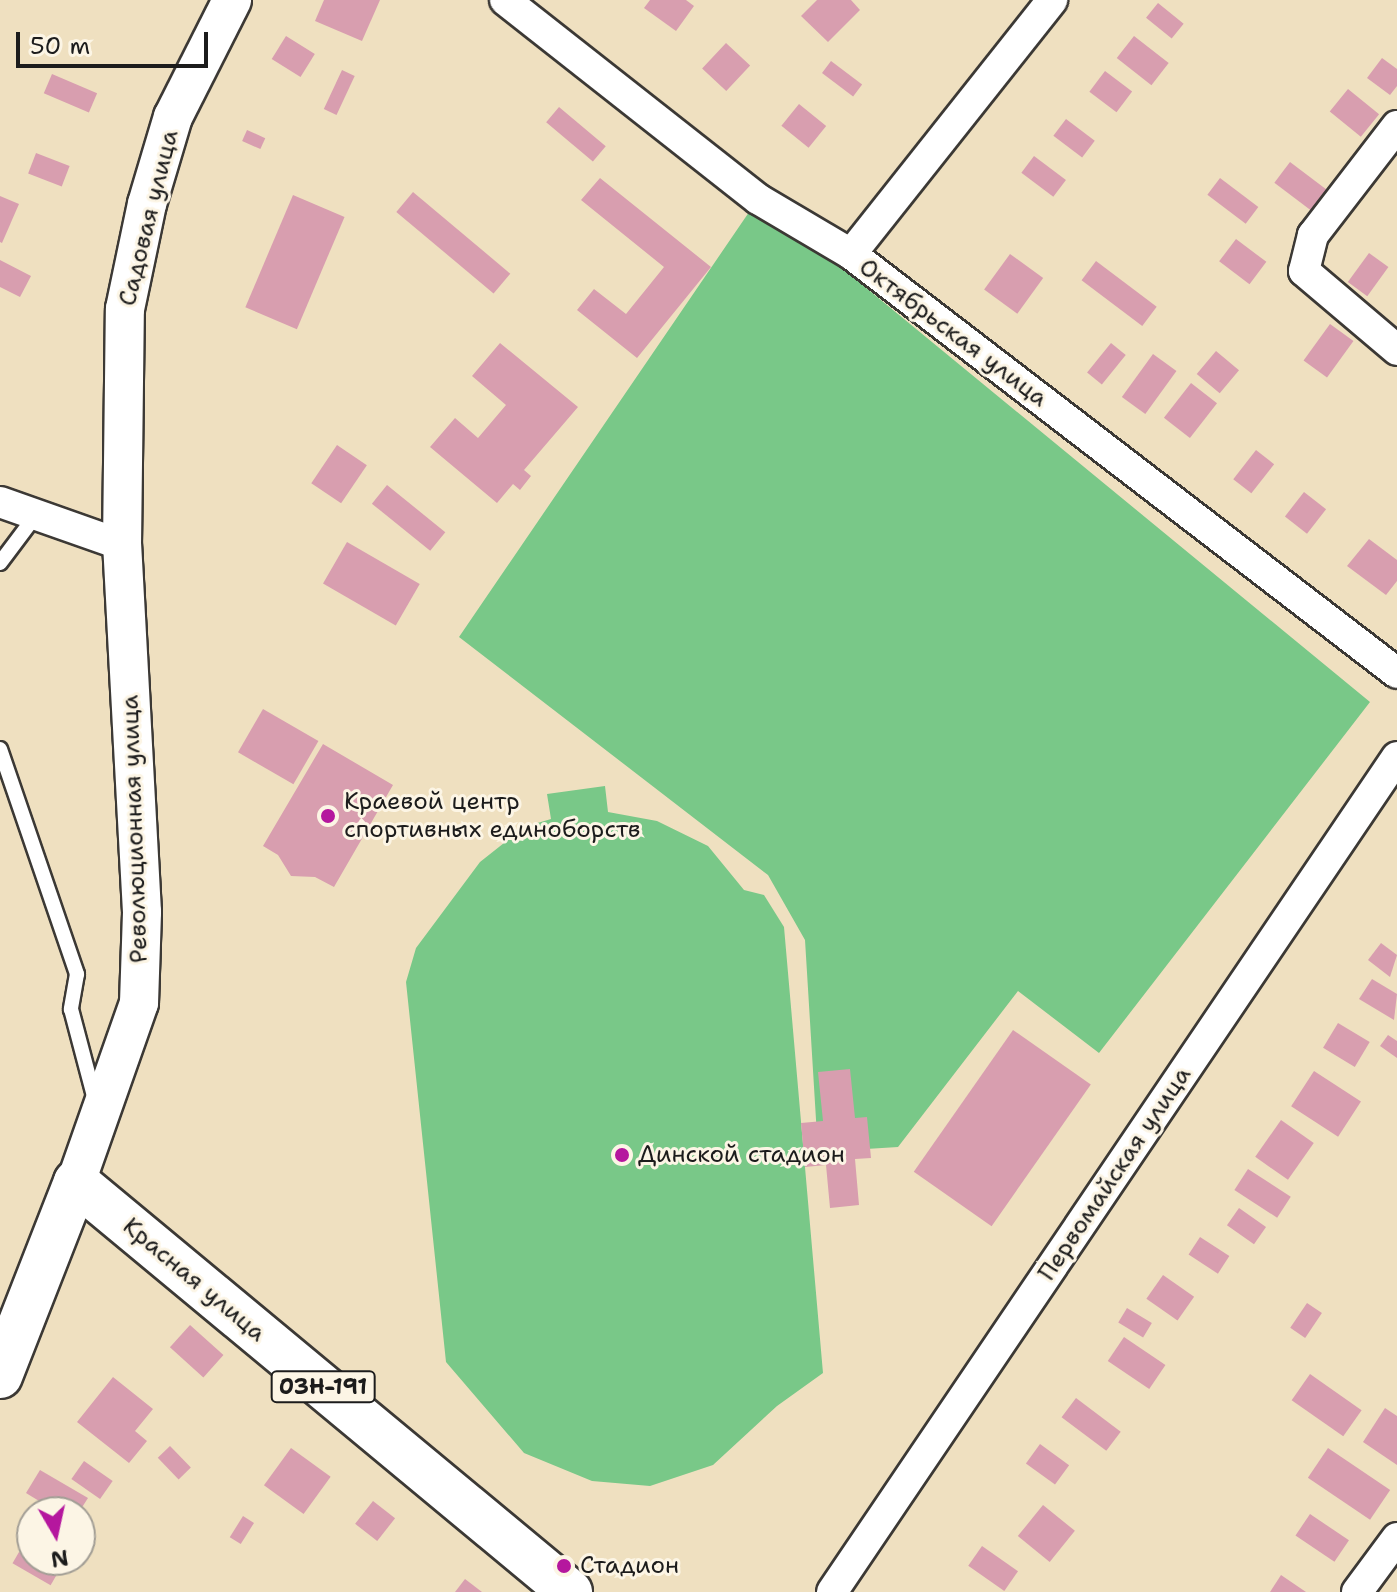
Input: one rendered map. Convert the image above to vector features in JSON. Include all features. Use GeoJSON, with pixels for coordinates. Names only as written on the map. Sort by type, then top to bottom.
{"type":"FeatureCollection","features":[{"type":"Feature","properties":{"kind":"main road","name":"Революционная улица"},"geometry":{"type":"LineString","coordinates":[[0,1376],[76,1182]]}},
{"type":"Feature","properties":{"kind":"main road","name":"Красная улица"},"geometry":{"type":"LineString","coordinates":[[76,1182],[570,1592]]}},
{"type":"Feature","properties":{"kind":"street","name":"Садовая улица"},"geometry":{"type":"LineString","coordinates":[[122,545],[125,309],[147,204],[173,117],[232,0]]}},
{"type":"Feature","properties":{"kind":"street","name":"Октябрьская улица"},"geometry":{"type":"LineString","coordinates":[[505,0],[758,199],[851,254],[1397,673]]}},
{"type":"Feature","properties":{"kind":"street"},"geometry":{"type":"LineString","coordinates":[[851,254],[1052,0]]}},
{"type":"Feature","properties":{"kind":"street"},"geometry":{"type":"LineString","coordinates":[[1397,126],[1313,235],[1304,271],[1397,350]]}},
{"type":"Feature","properties":{"kind":"street"},"geometry":{"type":"LineString","coordinates":[[0,502],[122,545]]}},
{"type":"Feature","properties":{"kind":"street","name":"Революционная улица"},"geometry":{"type":"LineString","coordinates":[[76,1182],[139,1003],[142,912],[122,545]]}},
{"type":"Feature","properties":{"kind":"street","name":"Первомайская улица"},"geometry":{"type":"LineString","coordinates":[[832,1592],[1397,757]]}},
{"type":"Feature","properties":{"kind":"street"},"geometry":{"type":"LineString","coordinates":[[1357,1592],[1397,1538]]}},
{"type":"Feature","properties":{"kind":"lane"},"geometry":{"type":"LineString","coordinates":[[0,563],[36,515]]}},
{"type":"Feature","properties":{"kind":"lane"},"geometry":{"type":"LineString","coordinates":[[0,749],[77,974],[71,1009],[99,1118]]}},
{"type":"Feature","properties":{"kind":"green space"},"geometry":{"type":"Polygon","coordinates":[[[758,199],[1370,702],[1099,1053],[1018,991],[898,1147],[818,1152],[805,940],[768,875],[459,637],[758,199]]]}},
{"type":"Feature","properties":{"kind":"green space"},"geometry":{"type":"Polygon","coordinates":[[[605,786],[608,812],[657,821],[708,846],[744,890],[764,895],[784,927],[823,1373],[777,1406],[713,1465],[650,1486],[592,1481],[524,1453],[446,1362],[406,982],[416,948],[480,862],[524,827],[551,819],[547,794],[605,786]]]}},
{"type":"Feature","properties":{"kind":"building"},"geometry":{"type":"Polygon","coordinates":[[[324,0],[380,0],[362,41],[315,21],[324,0]]]}},
{"type":"Feature","properties":{"kind":"building"},"geometry":{"type":"Polygon","coordinates":[[[650,0],[686,0],[694,6],[676,31],[644,8],[650,0]]]}},
{"type":"Feature","properties":{"kind":"building"},"geometry":{"type":"Polygon","coordinates":[[[817,0],[851,0],[860,10],[828,42],[801,16],[817,0]]]}},
{"type":"Feature","properties":{"kind":"building"},"geometry":{"type":"Polygon","coordinates":[[[1158,3],[1184,24],[1172,39],[1146,18],[1158,3]]]}},
{"type":"Feature","properties":{"kind":"building"},"geometry":{"type":"Polygon","coordinates":[[[286,36],[315,54],[301,77],[272,59],[286,36]]]}},
{"type":"Feature","properties":{"kind":"building"},"geometry":{"type":"Polygon","coordinates":[[[1134,36],[1169,63],[1151,85],[1117,58],[1134,36]]]}},
{"type":"Feature","properties":{"kind":"building"},"geometry":{"type":"Polygon","coordinates":[[[726,43],[750,66],[726,91],[702,69],[726,43]]]}},
{"type":"Feature","properties":{"kind":"building"},"geometry":{"type":"Polygon","coordinates":[[[1382,58],[1397,69],[1397,86],[1390,95],[1367,78],[1382,58]]]}},
{"type":"Feature","properties":{"kind":"building"},"geometry":{"type":"Polygon","coordinates":[[[831,61],[862,84],[853,96],[822,73],[831,61]]]}},
{"type":"Feature","properties":{"kind":"building"},"geometry":{"type":"Polygon","coordinates":[[[342,70],[355,76],[337,115],[324,109],[342,70]]]}},
{"type":"Feature","properties":{"kind":"building"},"geometry":{"type":"Polygon","coordinates":[[[1105,71],[1132,91],[1117,112],[1089,92],[1105,71]]]}},
{"type":"Feature","properties":{"kind":"building"},"geometry":{"type":"Polygon","coordinates":[[[52,74],[97,93],[89,112],[44,93],[52,74]]]}},
{"type":"Feature","properties":{"kind":"building"},"geometry":{"type":"Polygon","coordinates":[[[1348,89],[1379,114],[1361,137],[1330,112],[1348,89]]]}},
{"type":"Feature","properties":{"kind":"building"},"geometry":{"type":"Polygon","coordinates":[[[799,104],[826,126],[809,148],[781,126],[799,104]]]}},
{"type":"Feature","properties":{"kind":"building"},"geometry":{"type":"Polygon","coordinates":[[[559,107],[606,146],[593,162],[546,122],[559,107]]]}},
{"type":"Feature","properties":{"kind":"building"},"geometry":{"type":"Polygon","coordinates":[[[1066,119],[1095,141],[1082,157],[1053,136],[1066,119]]]}},
{"type":"Feature","properties":{"kind":"building"},"geometry":{"type":"Polygon","coordinates":[[[247,130],[265,138],[260,149],[242,141],[247,130]]]}},
{"type":"Feature","properties":{"kind":"building"},"geometry":{"type":"Polygon","coordinates":[[[36,153],[70,166],[62,186],[28,174],[36,153]]]}},
{"type":"Feature","properties":{"kind":"building"},"geometry":{"type":"Polygon","coordinates":[[[1034,156],[1066,180],[1053,197],[1021,173],[1034,156]]]}},
{"type":"Feature","properties":{"kind":"building"},"geometry":{"type":"Polygon","coordinates":[[[1290,162],[1327,190],[1311,210],[1274,183],[1290,162]]]}},
{"type":"Feature","properties":{"kind":"building"},"geometry":{"type":"Polygon","coordinates":[[[600,178],[711,267],[637,358],[577,310],[594,289],[626,314],[664,267],[581,200],[600,178]]]}},
{"type":"Feature","properties":{"kind":"building"},"geometry":{"type":"Polygon","coordinates":[[[1220,178],[1258,207],[1246,224],[1207,195],[1220,178]]]}},
{"type":"Feature","properties":{"kind":"building"},"geometry":{"type":"Polygon","coordinates":[[[413,192],[510,274],[494,294],[396,212],[413,192]]]}},
{"type":"Feature","properties":{"kind":"building"},"geometry":{"type":"Polygon","coordinates":[[[293,195],[345,217],[297,329],[245,307],[293,195]]]}},
{"type":"Feature","properties":{"kind":"building"},"geometry":{"type":"Polygon","coordinates":[[[0,196],[19,204],[2,243],[0,242],[0,196]]]}},
{"type":"Feature","properties":{"kind":"building"},"geometry":{"type":"Polygon","coordinates":[[[1236,239],[1266,262],[1249,284],[1219,261],[1236,239]]]}},
{"type":"Feature","properties":{"kind":"building"},"geometry":{"type":"Polygon","coordinates":[[[1369,253],[1388,267],[1367,296],[1348,282],[1369,253]]]}},
{"type":"Feature","properties":{"kind":"building"},"geometry":{"type":"Polygon","coordinates":[[[1010,254],[1043,278],[1017,314],[984,290],[1010,254]]]}},
{"type":"Feature","properties":{"kind":"building"},"geometry":{"type":"Polygon","coordinates":[[[0,260],[31,276],[20,297],[0,287],[0,260]]]}},
{"type":"Feature","properties":{"kind":"building"},"geometry":{"type":"Polygon","coordinates":[[[1096,261],[1157,307],[1142,326],[1082,280],[1096,261]]]}},
{"type":"Feature","properties":{"kind":"building"},"geometry":{"type":"Polygon","coordinates":[[[1330,324],[1353,341],[1327,377],[1304,360],[1330,324]]]}},
{"type":"Feature","properties":{"kind":"building"},"geometry":{"type":"Polygon","coordinates":[[[500,343],[578,407],[524,470],[531,476],[520,490],[513,484],[497,503],[430,447],[455,418],[478,438],[506,405],[472,376],[500,343]]]}},
{"type":"Feature","properties":{"kind":"building"},"geometry":{"type":"Polygon","coordinates":[[[1111,343],[1126,355],[1102,384],[1087,373],[1111,343]]]}},
{"type":"Feature","properties":{"kind":"building"},"geometry":{"type":"Polygon","coordinates":[[[1216,351],[1239,370],[1220,393],[1197,374],[1216,351]]]}},
{"type":"Feature","properties":{"kind":"building"},"geometry":{"type":"Polygon","coordinates":[[[1153,354],[1176,371],[1145,414],[1122,397],[1153,354]]]}},
{"type":"Feature","properties":{"kind":"building"},"geometry":{"type":"Polygon","coordinates":[[[1191,383],[1217,403],[1190,438],[1164,418],[1191,383]]]}},
{"type":"Feature","properties":{"kind":"building"},"geometry":{"type":"Polygon","coordinates":[[[337,445],[367,465],[341,503],[311,483],[337,445]]]}},
{"type":"Feature","properties":{"kind":"building"},"geometry":{"type":"Polygon","coordinates":[[[1256,450],[1274,464],[1251,493],[1233,479],[1256,450]]]}},
{"type":"Feature","properties":{"kind":"building"},"geometry":{"type":"Polygon","coordinates":[[[387,485],[445,532],[430,551],[372,504],[387,485]]]}},
{"type":"Feature","properties":{"kind":"building"},"geometry":{"type":"Polygon","coordinates":[[[1304,492],[1326,509],[1307,534],[1285,516],[1304,492]]]}},
{"type":"Feature","properties":{"kind":"building"},"geometry":{"type":"Polygon","coordinates":[[[1369,539],[1397,560],[1397,581],[1386,595],[1347,566],[1369,539]]]}},
{"type":"Feature","properties":{"kind":"building"},"geometry":{"type":"Polygon","coordinates":[[[347,542],[420,584],[396,626],[323,584],[347,542]]]}},
{"type":"Feature","properties":{"kind":"building"},"geometry":{"type":"Polygon","coordinates":[[[263,709],[318,741],[293,784],[238,752],[263,709]]]}},
{"type":"Feature","properties":{"kind":"building","name":"Краевой центр спортивных единоборств"},"geometry":{"type":"Polygon","coordinates":[[[323,744],[393,785],[334,887],[315,877],[291,876],[278,855],[263,846],[323,744]]]}},
{"type":"Feature","properties":{"kind":"building"},"geometry":{"type":"Polygon","coordinates":[[[1381,943],[1397,955],[1390,977],[1368,960],[1381,943]]]}},
{"type":"Feature","properties":{"kind":"building"},"geometry":{"type":"Polygon","coordinates":[[[1372,979],[1397,994],[1394,1020],[1359,999],[1372,979]]]}},
{"type":"Feature","properties":{"kind":"building"},"geometry":{"type":"Polygon","coordinates":[[[1338,1023],[1370,1042],[1355,1067],[1323,1048],[1338,1023]]]}},
{"type":"Feature","properties":{"kind":"building"},"geometry":{"type":"Polygon","coordinates":[[[1013,1030],[1091,1084],[992,1226],[914,1172],[1013,1030]]]}},
{"type":"Feature","properties":{"kind":"building"},"geometry":{"type":"Polygon","coordinates":[[[1388,1035],[1397,1041],[1397,1058],[1380,1046],[1388,1035]]]}},
{"type":"Feature","properties":{"kind":"building"},"geometry":{"type":"Polygon","coordinates":[[[850,1069],[855,1118],[867,1117],[871,1158],[855,1159],[859,1205],[830,1208],[826,1165],[805,1167],[801,1123],[823,1121],[818,1072],[850,1069]]]}},
{"type":"Feature","properties":{"kind":"building"},"geometry":{"type":"Polygon","coordinates":[[[1314,1071],[1361,1101],[1338,1137],[1291,1106],[1314,1071]]]}},
{"type":"Feature","properties":{"kind":"building"},"geometry":{"type":"Polygon","coordinates":[[[1281,1120],[1314,1143],[1288,1180],[1255,1157],[1281,1120]]]}},
{"type":"Feature","properties":{"kind":"building"},"geometry":{"type":"Polygon","coordinates":[[[1248,1169],[1291,1197],[1277,1218],[1234,1190],[1248,1169]]]}},
{"type":"Feature","properties":{"kind":"building"},"geometry":{"type":"Polygon","coordinates":[[[1239,1208],[1266,1227],[1254,1244],[1227,1225],[1239,1208]]]}},
{"type":"Feature","properties":{"kind":"building"},"geometry":{"type":"Polygon","coordinates":[[[1200,1237],[1229,1256],[1218,1274],[1189,1255],[1200,1237]]]}},
{"type":"Feature","properties":{"kind":"building"},"geometry":{"type":"Polygon","coordinates":[[[1163,1275],[1194,1297],[1177,1321],[1146,1299],[1163,1275]]]}},
{"type":"Feature","properties":{"kind":"building"},"geometry":{"type":"Polygon","coordinates":[[[1307,1303],[1322,1313],[1305,1338],[1290,1328],[1307,1303]]]}},
{"type":"Feature","properties":{"kind":"building"},"geometry":{"type":"Polygon","coordinates":[[[1127,1308],[1152,1323],[1143,1338],[1118,1323],[1127,1308]]]}},
{"type":"Feature","properties":{"kind":"building"},"geometry":{"type":"Polygon","coordinates":[[[190,1325],[223,1355],[203,1377],[170,1347],[190,1325]]]}},
{"type":"Feature","properties":{"kind":"building"},"geometry":{"type":"Polygon","coordinates":[[[1124,1337],[1165,1365],[1149,1389],[1108,1361],[1124,1337]]]}},
{"type":"Feature","properties":{"kind":"building"},"geometry":{"type":"Polygon","coordinates":[[[1310,1374],[1362,1410],[1343,1436],[1292,1400],[1310,1374]]]}},
{"type":"Feature","properties":{"kind":"building"},"geometry":{"type":"Polygon","coordinates":[[[113,1377],[153,1409],[135,1431],[147,1441],[129,1463],[77,1422],[113,1377]]]}},
{"type":"Feature","properties":{"kind":"building"},"geometry":{"type":"Polygon","coordinates":[[[1076,1398],[1121,1432],[1106,1451],[1062,1417],[1076,1398]]]}},
{"type":"Feature","properties":{"kind":"building"},"geometry":{"type":"Polygon","coordinates":[[[1385,1408],[1397,1416],[1397,1465],[1363,1442],[1385,1408]]]}},
{"type":"Feature","properties":{"kind":"building"},"geometry":{"type":"Polygon","coordinates":[[[1040,1444],[1069,1465],[1055,1485],[1026,1463],[1040,1444]]]}},
{"type":"Feature","properties":{"kind":"building"},"geometry":{"type":"Polygon","coordinates":[[[170,1446],[191,1468],[179,1479],[158,1458],[170,1446]]]}},
{"type":"Feature","properties":{"kind":"building"},"geometry":{"type":"Polygon","coordinates":[[[291,1448],[331,1477],[304,1514],[264,1485],[291,1448]]]}},
{"type":"Feature","properties":{"kind":"building"},"geometry":{"type":"Polygon","coordinates":[[[1328,1448],[1390,1490],[1370,1520],[1308,1478],[1328,1448]]]}},
{"type":"Feature","properties":{"kind":"building"},"geometry":{"type":"Polygon","coordinates":[[[84,1461],[113,1481],[100,1499],[71,1479],[84,1461]]]}},
{"type":"Feature","properties":{"kind":"building"},"geometry":{"type":"Polygon","coordinates":[[[40,1470],[85,1496],[31,1496],[26,1493],[40,1470]]]}},
{"type":"Feature","properties":{"kind":"building"},"geometry":{"type":"Polygon","coordinates":[[[373,1501],[395,1518],[377,1541],[355,1524],[373,1501]]]}},
{"type":"Feature","properties":{"kind":"building"},"geometry":{"type":"Polygon","coordinates":[[[1043,1505],[1075,1531],[1050,1562],[1018,1536],[1043,1505]]]}},
{"type":"Feature","properties":{"kind":"building"},"geometry":{"type":"Polygon","coordinates":[[[1310,1514],[1349,1540],[1334,1562],[1295,1536],[1310,1514]]]}},
{"type":"Feature","properties":{"kind":"building"},"geometry":{"type":"Polygon","coordinates":[[[243,1516],[254,1523],[241,1544],[230,1537],[243,1516]]]}},
{"type":"Feature","properties":{"kind":"building"},"geometry":{"type":"Polygon","coordinates":[[[982,1546],[1018,1571],[1004,1591],[968,1566],[982,1546]]]}},
{"type":"Feature","properties":{"kind":"building"},"geometry":{"type":"Polygon","coordinates":[[[1281,1575],[1306,1592],[1270,1592],[1281,1575]]]}},
{"type":"Feature","properties":{"kind":"building"},"geometry":{"type":"Polygon","coordinates":[[[35,1576],[56,1576],[51,1585],[35,1576]]]}},
{"type":"Feature","properties":{"kind":"building"},"geometry":{"type":"Polygon","coordinates":[[[465,1579],[482,1592],[455,1592],[465,1579]]]}},
{"type":"Feature","properties":{"kind":"place","name":"Краевой центр спортивных единоборств"},"geometry":{"type":"Point","coordinates":[328,816]}},
{"type":"Feature","properties":{"kind":"place","name":"Динской стадион"},"geometry":{"type":"Point","coordinates":[622,1155]}},
{"type":"Feature","properties":{"kind":"place","name":"Стадион"},"geometry":{"type":"Point","coordinates":[564,1566]}}]}
